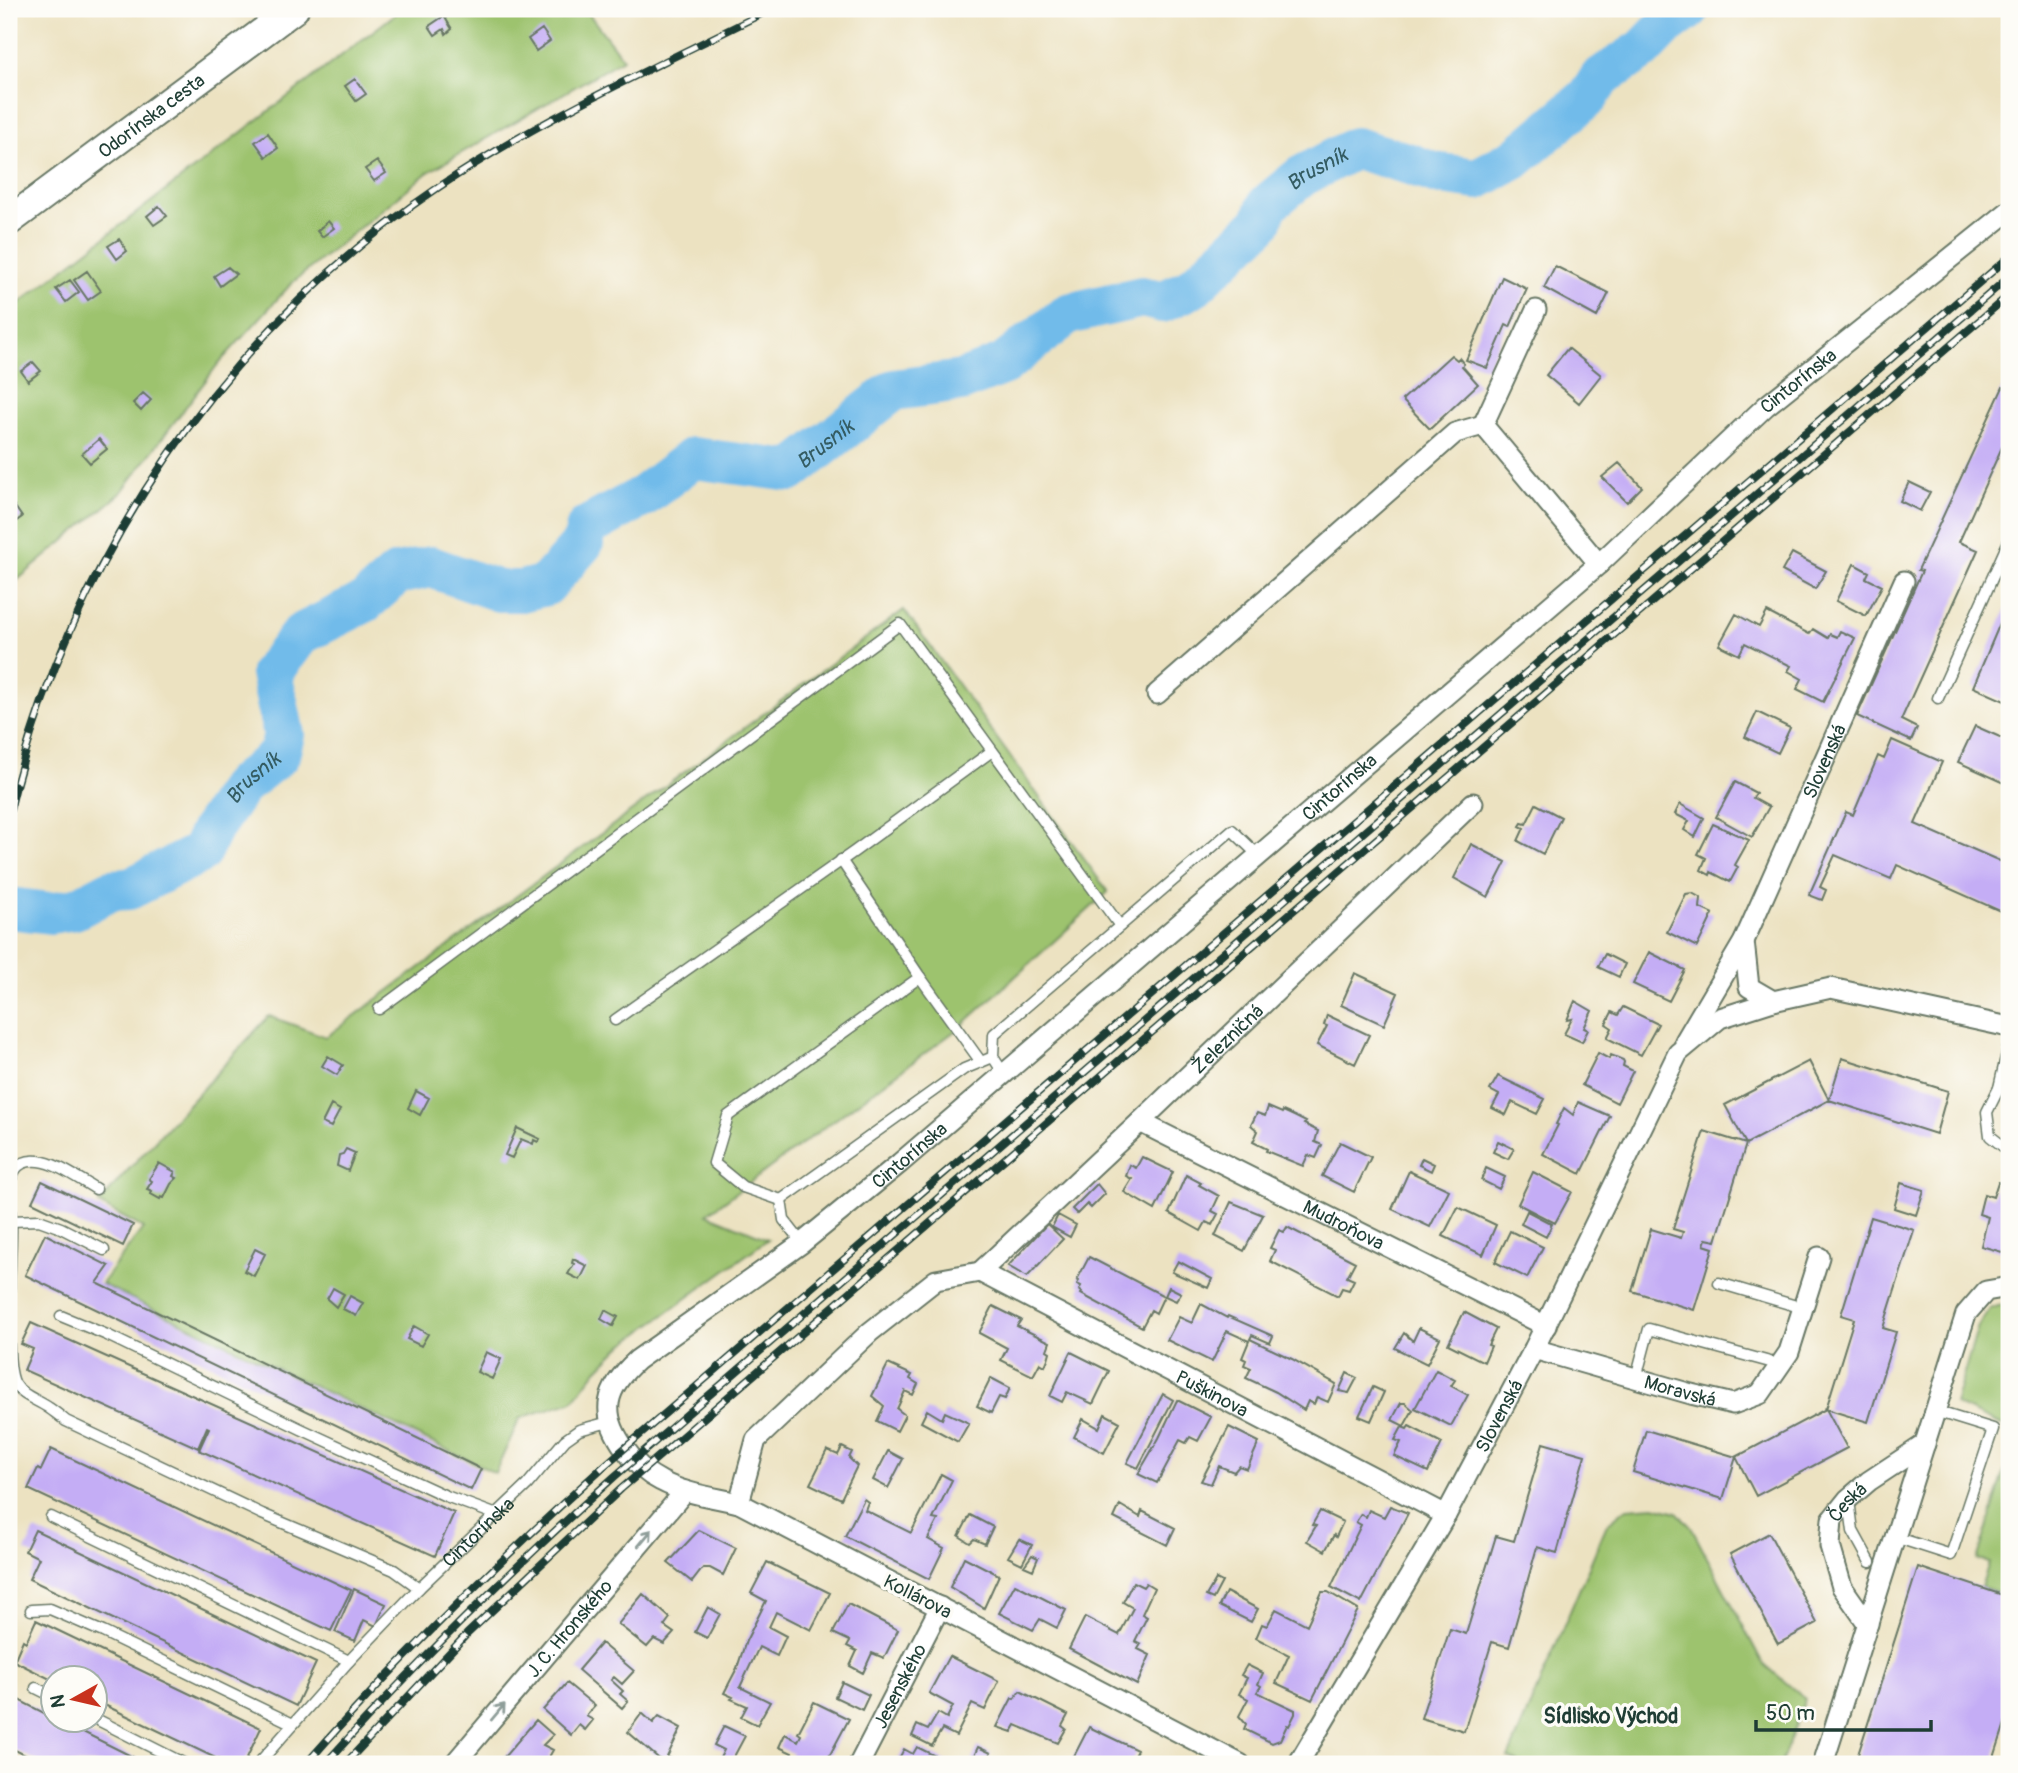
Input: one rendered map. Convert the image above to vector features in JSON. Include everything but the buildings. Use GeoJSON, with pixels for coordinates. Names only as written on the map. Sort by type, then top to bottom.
{"type":"FeatureCollection","features":[{"type":"Feature","properties":{"kind":"main road","name":"Odorínska cesta"},"geometry":{"type":"LineString","coordinates":[[9,221],[294,9]]}},
{"type":"Feature","properties":{"kind":"street","name":"Cintorínska"},"geometry":{"type":"LineString","coordinates":[[609,1422],[611,1396],[624,1372],[802,1243],[874,1185],[1599,564],[1766,405],[2009,211]]}},
{"type":"Feature","properties":{"kind":"street"},"geometry":{"type":"LineString","coordinates":[[1157,694],[1455,433],[1483,425],[1536,310]]}},
{"type":"Feature","properties":{"kind":"street"},"geometry":{"type":"LineString","coordinates":[[1483,425],[1599,564]]}},
{"type":"Feature","properties":{"kind":"street","name":"Slovenská"},"geometry":{"type":"LineString","coordinates":[[1298,1764],[1446,1515],[1546,1326],[1678,1053],[1744,941],[1904,581]]}},
{"type":"Feature","properties":{"kind":"street","name":"Železničná"},"geometry":{"type":"LineString","coordinates":[[980,1272],[1473,803]]}},
{"type":"Feature","properties":{"kind":"street"},"geometry":{"type":"LineString","coordinates":[[1744,941],[1749,987],[1773,1001]]}},
{"type":"Feature","properties":{"kind":"street","name":"Slovenská"},"geometry":{"type":"LineString","coordinates":[[1678,1053],[1720,1018],[1773,1001],[1831,988],[2009,1027]]}},
{"type":"Feature","properties":{"kind":"street","name":"Mudroňova"},"geometry":{"type":"LineString","coordinates":[[1140,1122],[1546,1326]]}},
{"type":"Feature","properties":{"kind":"street","name":"Moravská"},"geometry":{"type":"LineString","coordinates":[[1534,1349],[1733,1404],[1760,1394],[1789,1352],[1819,1257]]}},
{"type":"Feature","properties":{"kind":"street"},"geometry":{"type":"LineString","coordinates":[[739,1503],[756,1440],[870,1332],[936,1280],[980,1272]]}},
{"type":"Feature","properties":{"kind":"street","name":"Puškinova"},"geometry":{"type":"LineString","coordinates":[[980,1272],[1446,1515]]}},
{"type":"Feature","properties":{"kind":"street"},"geometry":{"type":"LineString","coordinates":[[1823,1764],[1966,1314],[1986,1291],[2009,1287]]}},
{"type":"Feature","properties":{"kind":"street","name":"Kollárova"},"geometry":{"type":"LineString","coordinates":[[609,1422],[629,1455],[660,1481],[685,1491],[739,1503],[1240,1764]]}},
{"type":"Feature","properties":{"kind":"street","name":"Česká"},"geometry":{"type":"LineString","coordinates":[[1868,1624],[1842,1587],[1829,1546],[1832,1519],[1869,1481],[1925,1444]]}},
{"type":"Feature","properties":{"kind":"street","name":"J. C. Hronského"},"geometry":{"type":"LineString","coordinates":[[454,1764],[685,1491]]}},
{"type":"Feature","properties":{"kind":"street","name":"Jesenského"},"geometry":{"type":"LineString","coordinates":[[859,1764],[940,1607]]}},
{"type":"Feature","properties":{"kind":"lane"},"geometry":{"type":"LineString","coordinates":[[1938,698],[2009,541]]}},
{"type":"Feature","properties":{"kind":"lane"},"geometry":{"type":"LineString","coordinates":[[379,1009],[900,624],[1120,926]]}},
{"type":"Feature","properties":{"kind":"lane"},"geometry":{"type":"LineString","coordinates":[[615,1020],[992,751]]}},
{"type":"Feature","properties":{"kind":"lane"},"geometry":{"type":"LineString","coordinates":[[1004,1074],[993,1057],[995,1034],[1232,830],[1259,856]]}},
{"type":"Feature","properties":{"kind":"lane"},"geometry":{"type":"LineString","coordinates":[[841,860],[981,1062]]}},
{"type":"Feature","properties":{"kind":"lane"},"geometry":{"type":"LineString","coordinates":[[781,1200],[743,1187],[714,1163],[728,1116],[920,977]]}},
{"type":"Feature","properties":{"kind":"lane"},"geometry":{"type":"LineString","coordinates":[[2009,1044],[2004,1089],[1987,1112],[1990,1136],[2009,1151]]}},
{"type":"Feature","properties":{"kind":"lane"},"geometry":{"type":"LineString","coordinates":[[781,1200],[964,1069],[993,1057]]}},
{"type":"Feature","properties":{"kind":"lane"},"geometry":{"type":"LineString","coordinates":[[96,1189],[45,1162],[34,1160],[21,1164],[14,1170],[10,1183],[10,1368],[14,1384],[24,1394],[66,1421],[262,1514],[394,1570],[419,1588]]}},
{"type":"Feature","properties":{"kind":"lane"},"geometry":{"type":"LineString","coordinates":[[781,1200],[784,1220],[802,1243]]}},
{"type":"Feature","properties":{"kind":"lane"},"geometry":{"type":"LineString","coordinates":[[11,1221],[39,1220],[104,1250]]}},
{"type":"Feature","properties":{"kind":"lane"},"geometry":{"type":"LineString","coordinates":[[1719,1283],[1803,1308]]}},
{"type":"Feature","properties":{"kind":"lane"},"geometry":{"type":"LineString","coordinates":[[61,1316],[107,1335],[434,1490],[496,1515]]}},
{"type":"Feature","properties":{"kind":"lane"},"geometry":{"type":"LineString","coordinates":[[1636,1378],[1649,1329],[1780,1365]]}},
{"type":"Feature","properties":{"kind":"lane"},"geometry":{"type":"LineString","coordinates":[[1895,1537],[1951,1555],[1993,1429],[1935,1412]]}},
{"type":"Feature","properties":{"kind":"lane","name":"Cintorínska"},"geometry":{"type":"LineString","coordinates":[[258,1764],[349,1661],[419,1588],[527,1485],[565,1440],[579,1430],[609,1422]]}},
{"type":"Feature","properties":{"kind":"lane"},"geometry":{"type":"LineString","coordinates":[[1849,1499],[1853,1531],[1870,1562]]}},
{"type":"Feature","properties":{"kind":"lane"},"geometry":{"type":"LineString","coordinates":[[51,1517],[349,1661]]}},
{"type":"Feature","properties":{"kind":"lane"},"geometry":{"type":"LineString","coordinates":[[31,1610],[50,1609],[92,1627],[293,1724]]}},
{"type":"Feature","properties":{"kind":"lane"},"geometry":{"type":"LineString","coordinates":[[108,1725],[185,1764]]}},
{"type":"Feature","properties":{"kind":"green space"},"geometry":{"type":"Polygon","coordinates":[[[402,9],[585,9],[623,59],[427,173],[292,283],[219,363],[120,494],[9,587],[9,311],[402,9]]]}},
{"type":"Feature","properties":{"kind":"green space"},"geometry":{"type":"Polygon","coordinates":[[[904,610],[1108,892],[959,1028],[707,1214],[768,1239],[620,1347],[597,1370],[573,1401],[520,1418],[495,1473],[101,1284],[143,1228],[99,1204],[269,1016],[326,1037],[904,610]]]}},
{"type":"Feature","properties":{"kind":"green space"},"geometry":{"type":"Polygon","coordinates":[[[2009,1302],[2009,1429],[1955,1404],[1978,1326],[1990,1309],[2009,1302]]]}},
{"type":"Feature","properties":{"kind":"green space"},"geometry":{"type":"Polygon","coordinates":[[[2009,1457],[2009,1596],[1981,1587],[1989,1563],[1977,1560],[2009,1457]]]}},
{"type":"Feature","properties":{"kind":"green space"},"geometry":{"type":"Polygon","coordinates":[[[1654,1506],[1677,1512],[1691,1527],[1762,1662],[1805,1699],[1781,1764],[1521,1764],[1508,1758],[1607,1524],[1627,1508],[1654,1506]]]}},
{"type":"Feature","properties":{"kind":"waterway","name":"Brusník"},"geometry":{"type":"LineString","coordinates":[[9,908],[50,913],[75,909],[111,890],[129,889],[200,853],[211,830],[242,785],[279,755],[284,735],[271,673],[301,634],[365,602],[397,574],[431,567],[499,591],[521,591],[546,585],[583,543],[587,527],[642,497],[693,458],[791,471],[894,390],[961,381],[1004,364],[1068,314],[1142,297],[1162,302],[1192,288],[1261,223],[1268,204],[1302,176],[1355,148],[1434,173],[1477,179],[1516,158],[1589,96],[1600,78],[1644,49],[1666,26],[1689,9]]}},
{"type":"Feature","properties":{"kind":"railway"},"geometry":{"type":"LineString","coordinates":[[9,814],[36,720],[71,629],[114,542],[165,460],[223,383],[289,311],[361,245],[439,187],[560,115],[771,9]]}},
{"type":"Feature","properties":{"kind":"railway"},"geometry":{"type":"LineString","coordinates":[[306,1764],[451,1610],[604,1466],[2009,257]]}},
{"type":"Feature","properties":{"kind":"railway"},"geometry":{"type":"LineString","coordinates":[[325,1764],[394,1689],[466,1617],[614,1477],[2009,277]]}},
{"type":"Feature","properties":{"kind":"railway"},"geometry":{"type":"LineString","coordinates":[[345,1764],[467,1634],[621,1489],[2009,295]]}},
{"type":"Feature","properties":{"kind":"district","name":"Sídlisko Východ"},"geometry":{"type":"Point","coordinates":[1611,1716]}}]}
